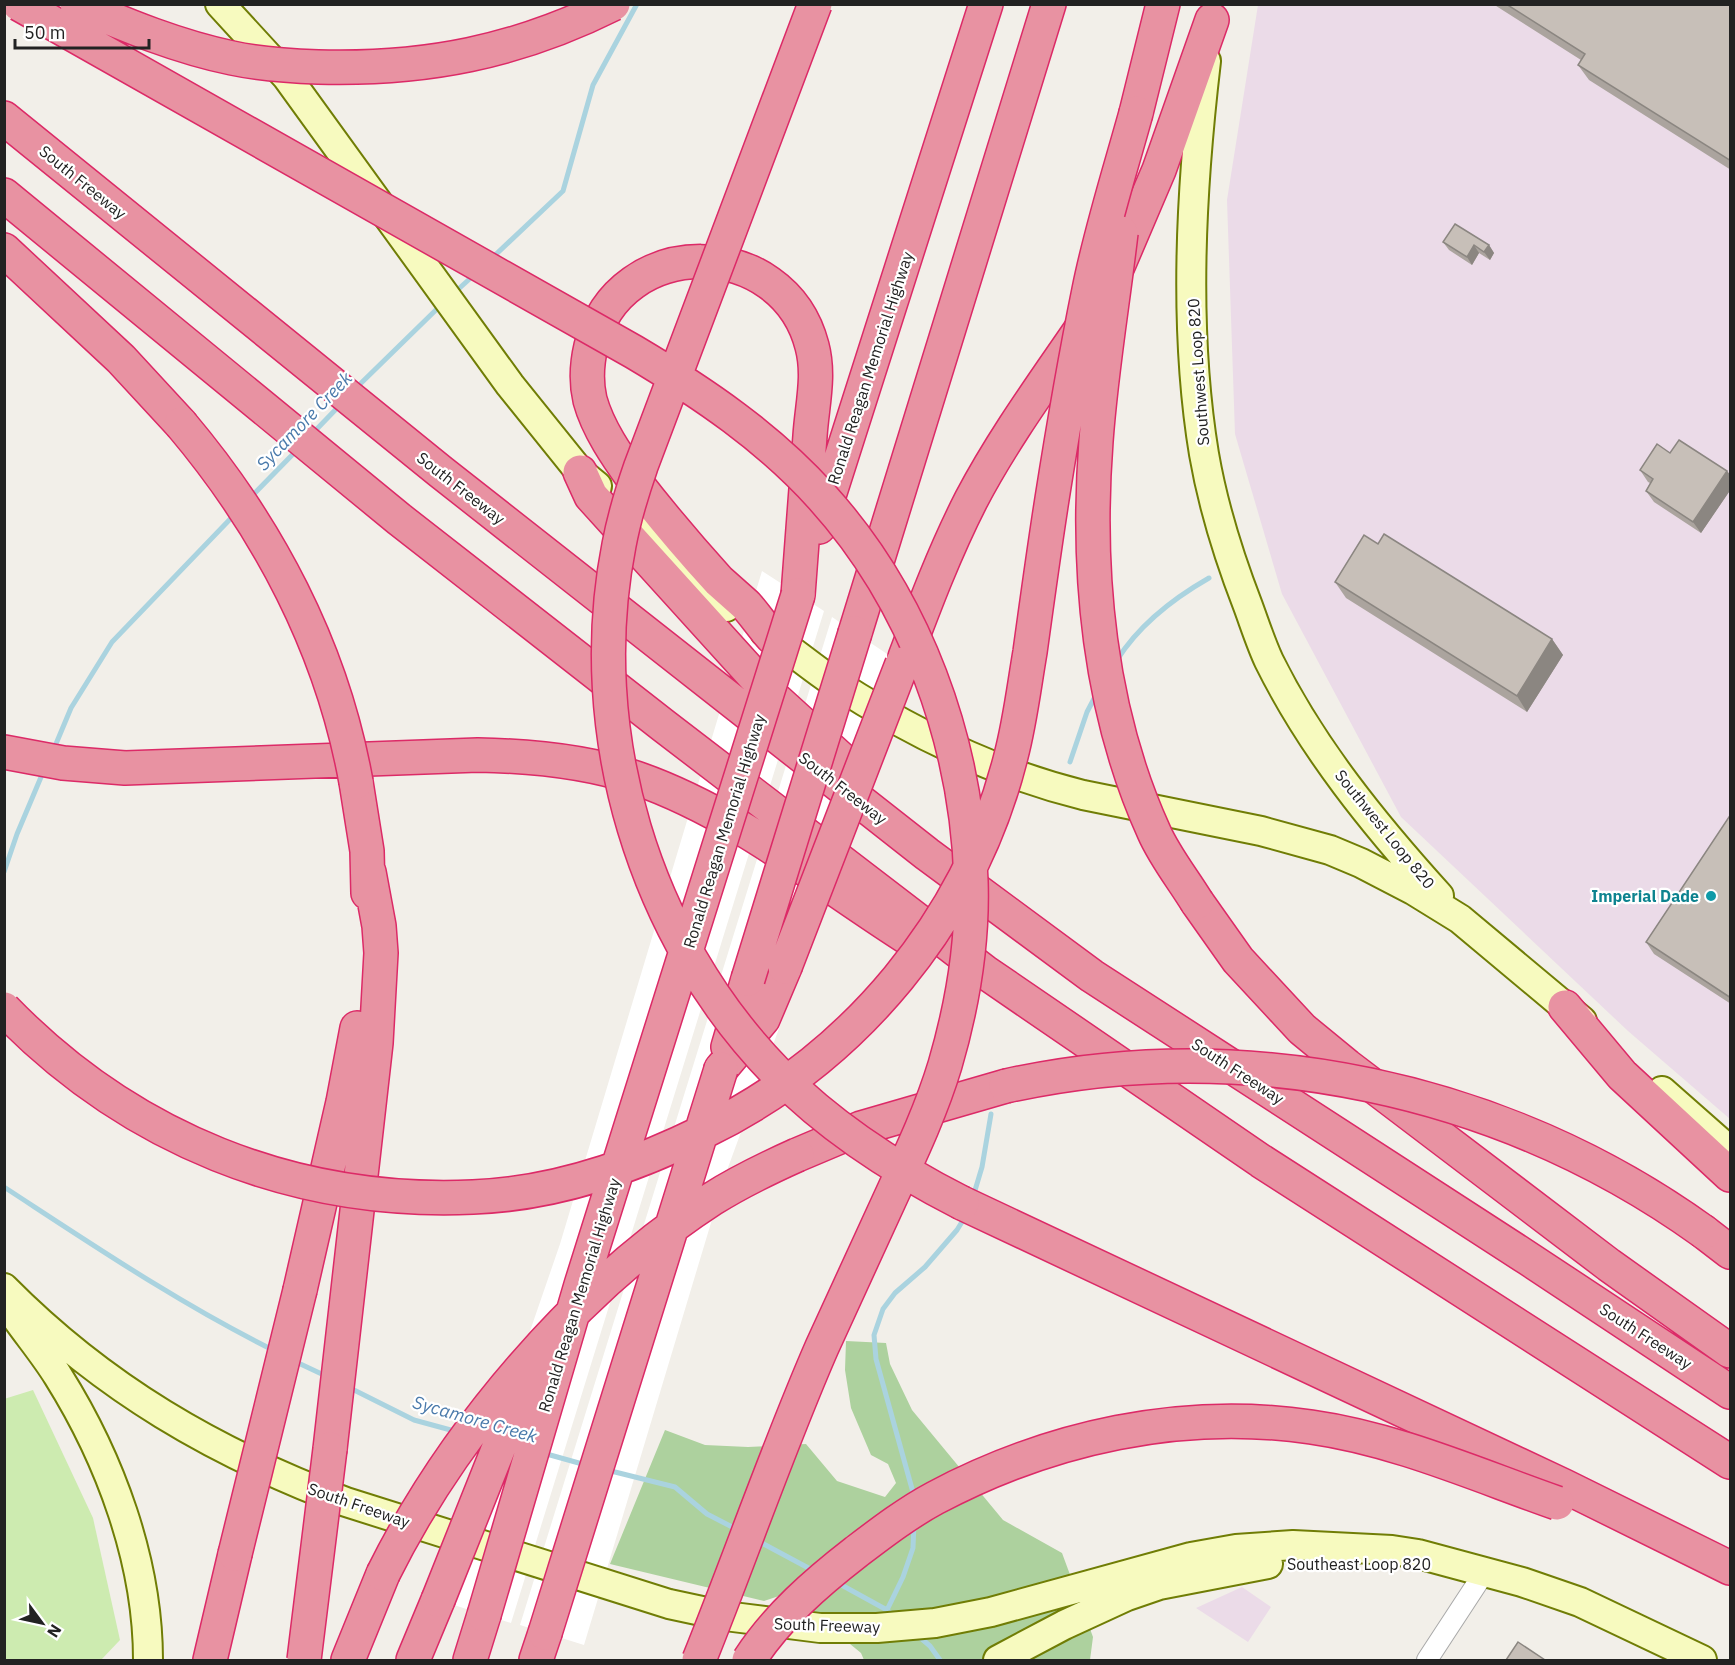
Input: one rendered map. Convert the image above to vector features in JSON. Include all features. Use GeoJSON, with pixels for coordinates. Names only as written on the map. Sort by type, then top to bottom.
{"type":"FeatureCollection","features":[{"type":"Feature","properties":{"kind":"highway"},"geometry":{"type":"LineString","coordinates":[[19,4],[634,351],[713,400],[768,444],[824,499],[872,563],[903,615],[920,650],[939,701],[953,749],[966,813],[971,910],[960,1005],[945,1065],[923,1125],[792,1418],[699,1660]]}},
{"type":"Feature","properties":{"kind":"highway"},"geometry":{"type":"LineString","coordinates":[[77,4],[157,37],[232,59],[291,66],[356,68],[401,65],[482,53],[554,32],[613,4]]}},
{"type":"Feature","properties":{"kind":"highway"},"geometry":{"type":"LineString","coordinates":[[815,4],[641,466],[627,510],[616,564],[610,653],[611,699],[617,760],[630,813],[646,862],[655,888],[676,931],[718,1001],[778,1074],[831,1121],[887,1161],[962,1203],[1561,1495],[1731,1570]]}},
{"type":"Feature","properties":{"kind":"highway","name":"Ronald Reagan Memorial Highway"},"geometry":{"type":"LineString","coordinates":[[470,1660],[581,1285],[986,4]]}},
{"type":"Feature","properties":{"kind":"highway"},"geometry":{"type":"LineString","coordinates":[[543,1651],[1050,4]]}},
{"type":"Feature","properties":{"kind":"highway"},"geometry":{"type":"LineString","coordinates":[[4,1009],[40,1044],[96,1089],[182,1140],[255,1168],[305,1183],[344,1191],[391,1196],[448,1198],[512,1194],[575,1182],[606,1173],[656,1154],[715,1126],[774,1092],[813,1064],[876,1005],[926,942],[966,875],[987,830],[1004,783],[1019,720],[1089,286],[1163,4]]}},
{"type":"Feature","properties":{"kind":"highway"},"geometry":{"type":"LineString","coordinates":[[721,1069],[763,1019],[942,561],[972,499],[1004,443],[1095,309],[1117,267],[1159,170],[1213,12]]}},
{"type":"Feature","properties":{"kind":"highway"},"geometry":{"type":"LineString","coordinates":[[1136,113],[1096,441],[1093,550],[1100,630],[1110,701],[1128,769],[1155,834],[1197,902],[1239,960],[1302,1029],[1347,1066],[1610,1265],[1731,1351]]}},
{"type":"Feature","properties":{"kind":"highway","name":"South Freeway"},"geometry":{"type":"LineString","coordinates":[[4,118],[441,472],[927,854],[1092,976],[1731,1392]]}},
{"type":"Feature","properties":{"kind":"highway"},"geometry":{"type":"LineString","coordinates":[[4,195],[399,519],[663,726],[985,972],[1261,1161],[1731,1462]]}},
{"type":"Feature","properties":{"kind":"highway"},"geometry":{"type":"LineString","coordinates":[[4,250],[121,359],[181,424],[223,476],[255,523],[282,569],[307,619],[334,692],[361,804],[381,953],[376,1043],[304,1660]]}},
{"type":"Feature","properties":{"kind":"highway"},"geometry":{"type":"LineString","coordinates":[[772,637],[746,606],[697,556],[653,504],[625,468],[595,415],[588,384],[589,360],[594,336],[601,320],[620,293],[647,274],[664,267],[695,261],[716,262],[741,268],[773,285],[785,297],[806,328],[812,345],[817,383],[811,423],[798,595]]}},
{"type":"Feature","properties":{"kind":"highway"},"geometry":{"type":"LineString","coordinates":[[580,472],[591,496],[774,698],[795,719],[910,818],[927,854]]}},
{"type":"Feature","properties":{"kind":"highway"},"geometry":{"type":"LineString","coordinates":[[4,752],[63,763],[105,767],[203,766],[478,755],[530,757],[606,769],[636,778],[710,811],[765,842],[939,958],[985,972]]}},
{"type":"Feature","properties":{"kind":"highway"},"geometry":{"type":"LineString","coordinates":[[210,1660],[307,1262],[354,1049],[363,982],[369,873]]}},
{"type":"Feature","properties":{"kind":"highway"},"geometry":{"type":"LineString","coordinates":[[1565,1006],[1622,1075],[1731,1175]]}},
{"type":"Feature","properties":{"kind":"highway"},"geometry":{"type":"LineString","coordinates":[[348,1660],[383,1574],[404,1532],[431,1488],[494,1400],[580,1308],[652,1242],[714,1198],[739,1183],[797,1155],[891,1118],[1006,1086],[1083,1073],[1138,1067],[1190,1066],[1289,1071],[1389,1088],[1467,1110],[1513,1127],[1578,1155],[1608,1172],[1704,1232],[1731,1252]]}},
{"type":"Feature","properties":{"kind":"highway"},"geometry":{"type":"LineString","coordinates":[[413,1660],[524,1383],[581,1285]]}},
{"type":"Feature","properties":{"kind":"highway"},"geometry":{"type":"LineString","coordinates":[[749,1660],[807,1592],[865,1545],[934,1499],[1039,1453],[1105,1435],[1170,1424],[1214,1421],[1279,1423],[1311,1427],[1340,1431],[1561,1495]]}},
{"type":"Feature","properties":{"kind":"main road"},"geometry":{"type":"LineString","coordinates":[[220,4],[287,77],[510,385],[580,472],[729,609],[868,704],[975,759],[1048,786],[1261,831],[1330,850],[1384,875],[1460,920],[1565,1006],[1731,1151]]}},
{"type":"Feature","properties":{"kind":"main road","name":"Southwest Loop 820"},"geometry":{"type":"LineString","coordinates":[[1213,12],[1196,141],[1192,258],[1194,359],[1204,455],[1229,556],[1269,660],[1305,724],[1349,790],[1395,847],[1460,920]]}},
{"type":"Feature","properties":{"kind":"main road","name":"South Freeway"},"geometry":{"type":"LineString","coordinates":[[4,1288],[60,1341],[117,1384],[179,1426],[238,1457],[346,1503],[669,1604],[725,1617],[791,1626],[877,1628],[935,1623],[1124,1585]]}},
{"type":"Feature","properties":{"kind":"main road"},"geometry":{"type":"LineString","coordinates":[[4,1303],[57,1374],[104,1462],[135,1558],[146,1616],[148,1660]]}},
{"type":"Feature","properties":{"kind":"main road","name":"Southeast Loop 820"},"geometry":{"type":"LineString","coordinates":[[998,1660],[1064,1625],[1124,1585],[1160,1585],[1261,1564],[1338,1560],[1452,1564],[1484,1573]]}},
{"type":"Feature","properties":{"kind":"main road"},"geometry":{"type":"LineString","coordinates":[[1484,1573],[1522,1582],[1580,1602],[1702,1660]]}},
{"type":"Feature","properties":{"kind":"street"},"geometry":{"type":"LineString","coordinates":[[1427,1660],[1484,1573]]}},
{"type":"Feature","properties":{"kind":"shaded area"},"geometry":{"type":"Polygon","coordinates":[[[1258,5],[1730,5],[1730,1119],[1628,1031],[1401,817],[1282,594],[1235,434],[1227,200],[1258,5]]]}},
{"type":"Feature","properties":{"kind":"shaded area"},"geometry":{"type":"Polygon","coordinates":[[[1242,1587],[1271,1607],[1248,1642],[1196,1608],[1242,1587]]]}},
{"type":"Feature","properties":{"kind":"green space"},"geometry":{"type":"Polygon","coordinates":[[[846,1341],[886,1343],[890,1364],[912,1410],[1003,1520],[1062,1553],[1093,1637],[1090,1660],[864,1660],[861,1653],[788,1593],[764,1601],[610,1564],[665,1430],[705,1445],[748,1447],[806,1444],[837,1481],[885,1497],[896,1483],[888,1464],[871,1455],[851,1408],[845,1370],[846,1341]]]}},
{"type":"Feature","properties":{"kind":"green space"},"geometry":{"type":"Polygon","coordinates":[[[33,1390],[93,1518],[120,1640],[101,1660],[5,1660],[4,1399],[33,1390]]]}},
{"type":"Feature","properties":{"kind":"pier"},"geometry":{"type":"Polygon","coordinates":[[[762,571],[824,611],[511,1623],[438,1600],[491,1428],[529,1334],[560,1244],[762,571]]]}},
{"type":"Feature","properties":{"kind":"pier"},"geometry":{"type":"Polygon","coordinates":[[[832,617],[902,664],[825,903],[726,1173],[584,1645],[520,1625],[832,617]]]}},
{"type":"Feature","properties":{"kind":"building"},"geometry":{"type":"Polygon","coordinates":[[[1506,4],[1731,4],[1731,161],[1578,65],[1585,54],[1506,4]]]}},
{"type":"Feature","properties":{"kind":"building"},"geometry":{"type":"Polygon","coordinates":[[[1455,224],[1489,245],[1484,252],[1474,245],[1467,257],[1443,242],[1455,224]]]}},
{"type":"Feature","properties":{"kind":"building"},"geometry":{"type":"Polygon","coordinates":[[[1679,440],[1727,471],[1693,522],[1646,491],[1653,479],[1640,470],[1657,444],[1670,453],[1679,440]]]}},
{"type":"Feature","properties":{"kind":"building"},"geometry":{"type":"Polygon","coordinates":[[[1384,534],[1552,639],[1517,696],[1335,582],[1364,535],[1378,544],[1384,534]]]}},
{"type":"Feature","properties":{"kind":"building","name":"Imperial Dade"},"geometry":{"type":"Polygon","coordinates":[[[1731,814],[1731,998],[1646,942],[1731,814]]]}},
{"type":"Feature","properties":{"kind":"building"},"geometry":{"type":"Polygon","coordinates":[[[1518,1642],[1545,1660],[1506,1660],[1518,1642]]]}},
{"type":"Feature","properties":{"kind":"waterway","name":"Sycamore Creek"},"geometry":{"type":"LineString","coordinates":[[491,259],[563,191],[593,85],[637,4]]}},
{"type":"Feature","properties":{"kind":"waterway","name":"Sycamore Creek"},"geometry":{"type":"LineString","coordinates":[[453,294],[475,274]]}},
{"type":"Feature","properties":{"kind":"waterway","name":"Sycamore Creek"},"geometry":{"type":"LineString","coordinates":[[354,390],[442,304]]}},
{"type":"Feature","properties":{"kind":"waterway","name":"Sycamore Creek"},"geometry":{"type":"LineString","coordinates":[[313,433],[340,405]]}},
{"type":"Feature","properties":{"kind":"waterway","name":"Sycamore Creek"},"geometry":{"type":"LineString","coordinates":[[250,498],[298,449]]}},
{"type":"Feature","properties":{"kind":"waterway","name":"Sycamore Creek"},"geometry":{"type":"LineString","coordinates":[[53,751],[71,708],[112,642],[236,513]]}},
{"type":"Feature","properties":{"kind":"waterway"},"geometry":{"type":"LineString","coordinates":[[1117,660],[1136,635],[1158,613],[1209,578]]}},
{"type":"Feature","properties":{"kind":"waterway"},"geometry":{"type":"LineString","coordinates":[[1070,762],[1087,712],[1097,693]]}},
{"type":"Feature","properties":{"kind":"waterway","name":"Sycamore Creek"},"geometry":{"type":"LineString","coordinates":[[4,872],[44,770]]}},
{"type":"Feature","properties":{"kind":"waterway"},"geometry":{"type":"LineString","coordinates":[[973,1197],[982,1167],[991,1114]]}},
{"type":"Feature","properties":{"kind":"waterway","name":"Sycamore Creek"},"geometry":{"type":"LineString","coordinates":[[4,1187],[171,1294],[275,1351]]}},
{"type":"Feature","properties":{"kind":"waterway"},"geometry":{"type":"LineString","coordinates":[[914,1496],[876,1359],[874,1335],[883,1309],[895,1293],[925,1267],[957,1230],[965,1217]]}},
{"type":"Feature","properties":{"kind":"waterway","name":"Sycamore Creek"},"geometry":{"type":"LineString","coordinates":[[294,1361],[326,1376]]}},
{"type":"Feature","properties":{"kind":"waterway","name":"Sycamore Creek"},"geometry":{"type":"LineString","coordinates":[[348,1387],[414,1420],[458,1432]]}},
{"type":"Feature","properties":{"kind":"waterway","name":"Sycamore Creek"},"geometry":{"type":"LineString","coordinates":[[543,1453],[586,1465]]}},
{"type":"Feature","properties":{"kind":"waterway","name":"Sycamore Creek"},"geometry":{"type":"LineString","coordinates":[[607,1470],[675,1487],[707,1514],[738,1530]]}},
{"type":"Feature","properties":{"kind":"waterway"},"geometry":{"type":"LineString","coordinates":[[887,1610],[903,1577],[913,1548],[914,1523]]}},
{"type":"Feature","properties":{"kind":"waterway","name":"Sycamore Creek"},"geometry":{"type":"LineString","coordinates":[[756,1540],[814,1571]]}},
{"type":"Feature","properties":{"kind":"waterway","name":"Sycamore Creek"},"geometry":{"type":"LineString","coordinates":[[836,1582],[887,1610],[895,1617]]}},
{"type":"Feature","properties":{"kind":"waterway","name":"Sycamore Creek"},"geometry":{"type":"LineString","coordinates":[[916,1634],[930,1646],[940,1660]]}},
{"type":"Feature","properties":{"kind":"place","name":"Imperial Dade"},"geometry":{"type":"Point","coordinates":[1711,896]}}]}
